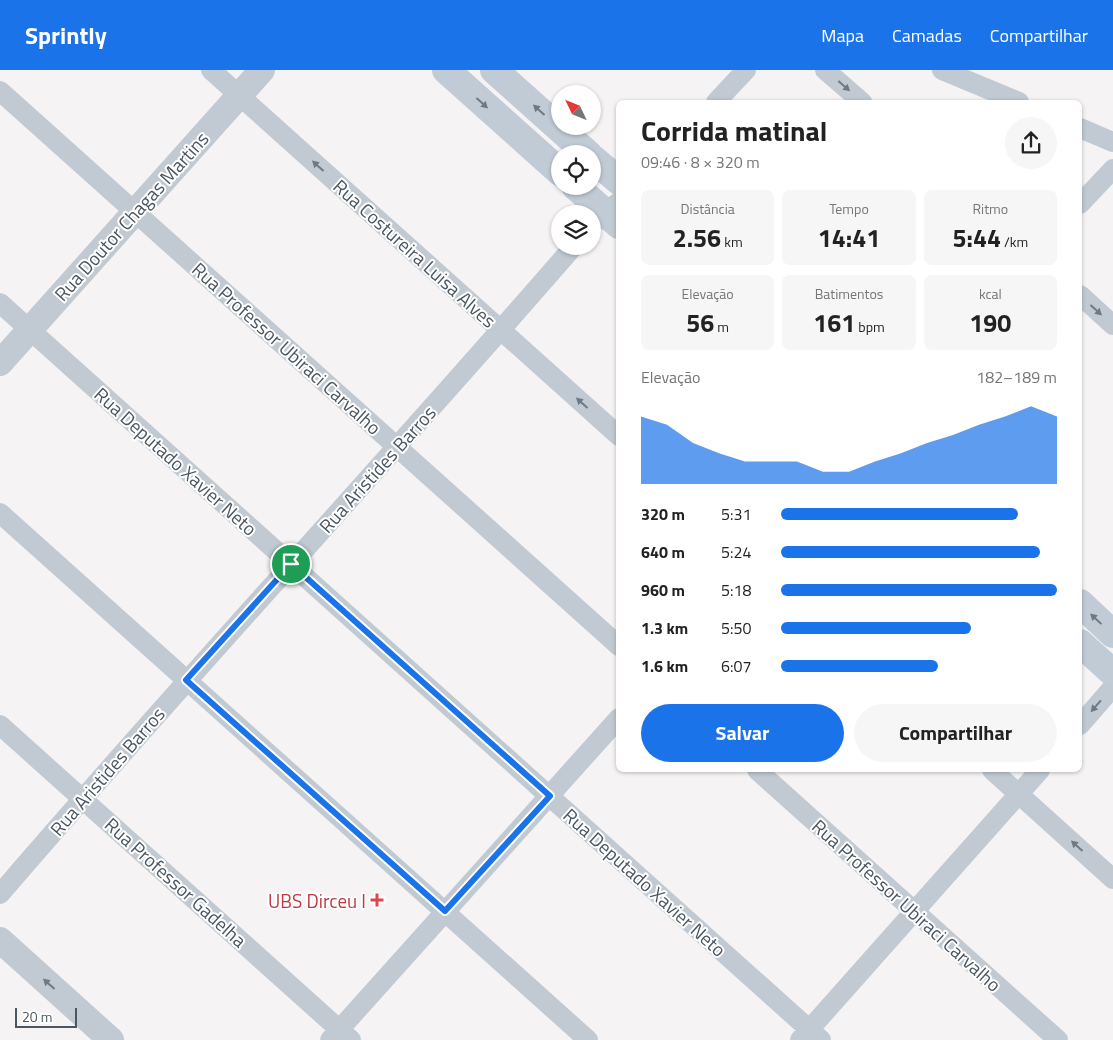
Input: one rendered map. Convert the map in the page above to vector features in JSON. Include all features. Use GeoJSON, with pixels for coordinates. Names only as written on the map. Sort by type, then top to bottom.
{"type":"FeatureCollection","features":[{"type":"Feature","properties":{"kind":"main road"},"geometry":{"type":"LineString","coordinates":[[446,70],[551,164]]}},
{"type":"Feature","properties":{"kind":"main road"},"geometry":{"type":"LineString","coordinates":[[494,70],[578,145]]}},
{"type":"Feature","properties":{"kind":"main road"},"geometry":{"type":"LineString","coordinates":[[601,166],[616,178]]}},
{"type":"Feature","properties":{"kind":"main road"},"geometry":{"type":"LineString","coordinates":[[586,195],[608,216]]}},
{"type":"Feature","properties":{"kind":"main road"},"geometry":{"type":"LineString","coordinates":[[1082,606],[1113,634]]}},
{"type":"Feature","properties":{"kind":"main road"},"geometry":{"type":"LineString","coordinates":[[1082,645],[1113,673]]}},
{"type":"Feature","properties":{"kind":"street","name":"Rua Costureira Luisa Alves"},"geometry":{"type":"LineString","coordinates":[[211,70],[616,433]]}},
{"type":"Feature","properties":{"kind":"street","name":"Rua Doutor Chagas Martins"},"geometry":{"type":"LineString","coordinates":[[0,362],[262,70]]}},
{"type":"Feature","properties":{"kind":"street"},"geometry":{"type":"LineString","coordinates":[[718,100],[746,70]]}},
{"type":"Feature","properties":{"kind":"street"},"geometry":{"type":"LineString","coordinates":[[825,70],[860,100]]}},
{"type":"Feature","properties":{"kind":"street"},"geometry":{"type":"LineString","coordinates":[[942,70],[1014,100]]}},
{"type":"Feature","properties":{"kind":"street","name":"Rua Professor Ubiraci Carvalho"},"geometry":{"type":"LineString","coordinates":[[0,91],[616,643]]}},
{"type":"Feature","properties":{"kind":"street"},"geometry":{"type":"LineString","coordinates":[[1082,129],[1113,142]]}},
{"type":"Feature","properties":{"kind":"street"},"geometry":{"type":"LineString","coordinates":[[1082,202],[1113,169]]}},
{"type":"Feature","properties":{"kind":"street","name":"Rua Aristides Barros"},"geometry":{"type":"LineString","coordinates":[[0,894],[186,680],[397,447],[566,255]]}},
{"type":"Feature","properties":{"kind":"street"},"geometry":{"type":"LineString","coordinates":[[1082,297],[1113,325]]}},
{"type":"Feature","properties":{"kind":"street","name":"Rua Deputado Xavier Neto"},"geometry":{"type":"LineString","coordinates":[[0,303],[550,796],[810,1036]]}},
{"type":"Feature","properties":{"kind":"street"},"geometry":{"type":"LineString","coordinates":[[0,513],[588,1040]]}},
{"type":"Feature","properties":{"kind":"street"},"geometry":{"type":"LineString","coordinates":[[1082,723],[1113,687]]}},
{"type":"Feature","properties":{"kind":"street"},"geometry":{"type":"LineString","coordinates":[[340,1036],[445,911],[616,721]]}},
{"type":"Feature","properties":{"kind":"street","name":"Rua Professor Gadelha"},"geometry":{"type":"LineString","coordinates":[[0,725],[340,1036]]}},
{"type":"Feature","properties":{"kind":"street","name":"Rua Professor Ubiraci Carvalho"},"geometry":{"type":"LineString","coordinates":[[759,772],[1058,1040]]}},
{"type":"Feature","properties":{"kind":"street"},"geometry":{"type":"LineString","coordinates":[[994,772],[1113,879]]}},
{"type":"Feature","properties":{"kind":"street"},"geometry":{"type":"LineString","coordinates":[[810,1036],[915,912],[1038,772]]}},
{"type":"Feature","properties":{"kind":"street"},"geometry":{"type":"LineString","coordinates":[[0,940],[111,1040]]}},
{"type":"Feature","properties":{"kind":"place","name":"UBS Dirceu I"},"geometry":{"type":"Point","coordinates":[377,900]}},
{"type":"Feature","properties":{"kind":"route"},"geometry":{"type":"LineString","coordinates":[[291,564],[550,796],[445,911],[186,680],[291,564]]}}]}
